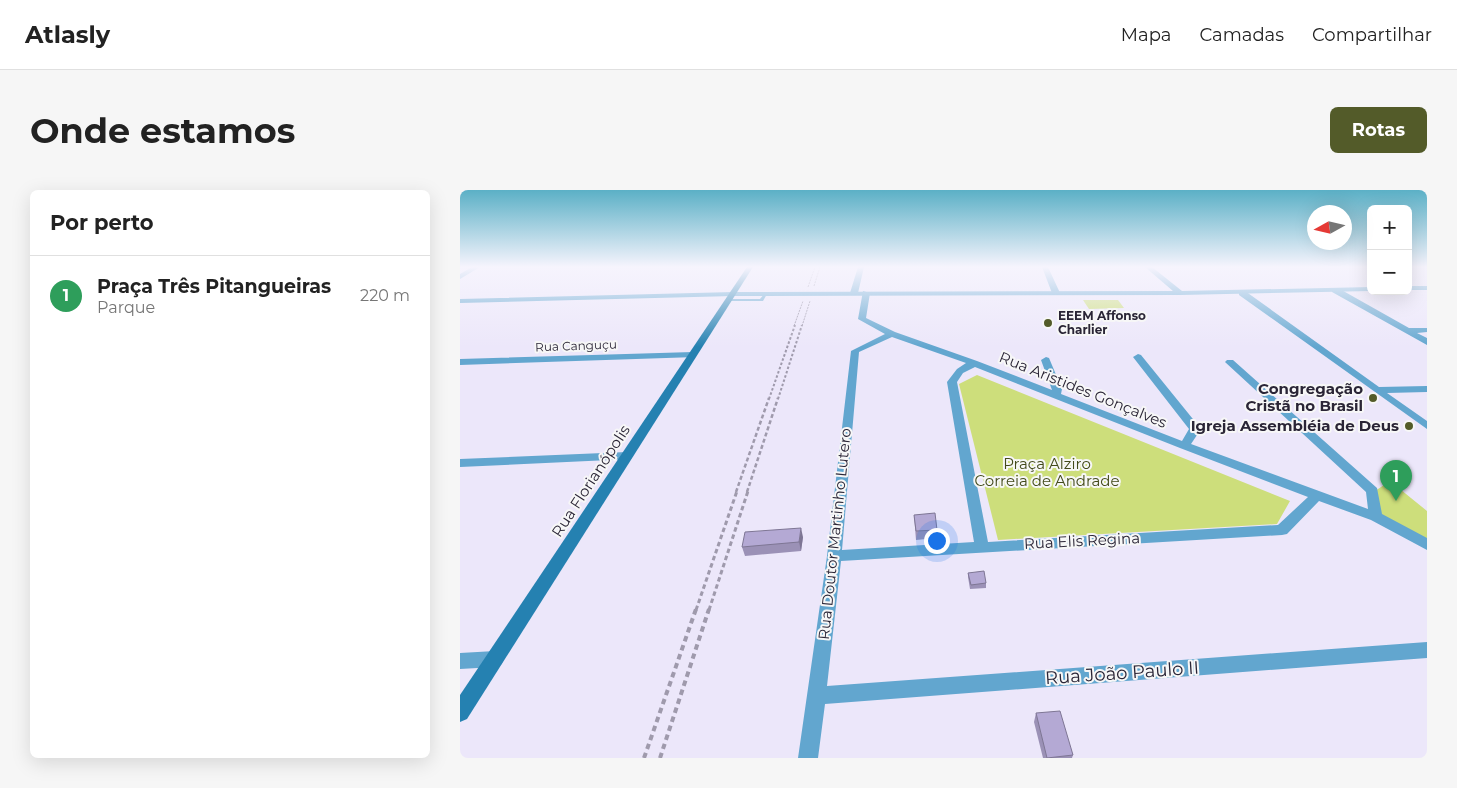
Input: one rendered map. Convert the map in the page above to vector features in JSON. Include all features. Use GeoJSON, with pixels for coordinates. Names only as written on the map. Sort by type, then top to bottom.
{"type":"FeatureCollection","features":[{"type":"Feature","properties":{"kind":"main road","name":"Rua Florianópolis"},"geometry":{"type":"LineString","coordinates":[[460,712],[733,294]]}},
{"type":"Feature","properties":{"kind":"street"},"geometry":{"type":"LineString","coordinates":[[460,301],[731,297],[786,294]]}},
{"type":"Feature","properties":{"kind":"street","name":"Rua Aristides Gonçalves"},"geometry":{"type":"LineString","coordinates":[[866,294],[862,319],[892,334],[974,363],[1184,446],[1376,518],[1427,545]]}},
{"type":"Feature","properties":{"kind":"street"},"geometry":{"type":"LineString","coordinates":[[1244,294],[1427,426]]}},
{"type":"Feature","properties":{"kind":"street"},"geometry":{"type":"LineString","coordinates":[[1341,294],[1427,342]]}},
{"type":"Feature","properties":{"kind":"street"},"geometry":{"type":"LineString","coordinates":[[1407,331],[1427,330]]}},
{"type":"Feature","properties":{"kind":"street","name":"Rua Doutor Martinho Lutero"},"geometry":{"type":"LineString","coordinates":[[808,758],[834,556],[855,351],[892,334]]}},
{"type":"Feature","properties":{"kind":"street","name":"Rua Canguçu"},"geometry":{"type":"LineString","coordinates":[[460,362],[693,355]]}},
{"type":"Feature","properties":{"kind":"street"},"geometry":{"type":"LineString","coordinates":[[1138,357],[1194,429],[1184,446]]}},
{"type":"Feature","properties":{"kind":"street"},"geometry":{"type":"LineString","coordinates":[[1046,360],[1057,388],[1055,396]]}},
{"type":"Feature","properties":{"kind":"street"},"geometry":{"type":"LineString","coordinates":[[1230,362],[1372,491],[1376,518]]}},
{"type":"Feature","properties":{"kind":"street"},"geometry":{"type":"LineString","coordinates":[[974,363],[960,371],[952,382],[982,546]]}},
{"type":"Feature","properties":{"kind":"street"},"geometry":{"type":"LineString","coordinates":[[1377,390],[1427,389]]}},
{"type":"Feature","properties":{"kind":"street"},"geometry":{"type":"LineString","coordinates":[[460,463],[627,456]]}},
{"type":"Feature","properties":{"kind":"street","name":"Rua Elis Regina"},"geometry":{"type":"LineString","coordinates":[[834,556],[1282,530],[1316,496]]}},
{"type":"Feature","properties":{"kind":"street","name":"Rua João Paulo II"},"geometry":{"type":"LineString","coordinates":[[816,696],[1427,650]]}},
{"type":"Feature","properties":{"kind":"street"},"geometry":{"type":"LineString","coordinates":[[460,661],[495,659]]}},
{"type":"Feature","properties":{"kind":"path"},"geometry":{"type":"LineString","coordinates":[[644,758],[809,294]]}},
{"type":"Feature","properties":{"kind":"path"},"geometry":{"type":"LineString","coordinates":[[660,758],[809,294]]}},
{"type":"Feature","properties":{"kind":"green space"},"geometry":{"type":"Polygon","coordinates":[[[1083,300],[1118,300],[1124,308],[1089,309],[1083,300]]]}},
{"type":"Feature","properties":{"kind":"green space","name":"Praça Alziro Correia de Andrade"},"geometry":{"type":"Polygon","coordinates":[[[977,375],[1290,501],[1277,524],[998,540],[959,384],[977,375]]]}},
{"type":"Feature","properties":{"kind":"green space"},"geometry":{"type":"Polygon","coordinates":[[[1390,481],[1427,511],[1427,539],[1383,520],[1375,491],[1390,481]]]}},
{"type":"Feature","properties":{"kind":"building"},"geometry":{"type":"Polygon","coordinates":[[[935,513],[937,530],[916,531],[914,515],[935,513]]]}},
{"type":"Feature","properties":{"kind":"building"},"geometry":{"type":"Polygon","coordinates":[[[801,528],[799,542],[742,547],[745,532],[801,528]]]}},
{"type":"Feature","properties":{"kind":"building"},"geometry":{"type":"Polygon","coordinates":[[[984,571],[986,583],[971,585],[968,573],[984,571]]]}},
{"type":"Feature","properties":{"kind":"building"},"geometry":{"type":"Polygon","coordinates":[[[1060,711],[1073,755],[1047,758],[1036,713],[1060,711]]]}},
{"type":"Feature","properties":{"kind":"place","name":"EEEM Affonso Charlier"},"geometry":{"type":"Point","coordinates":[1048,323]}},
{"type":"Feature","properties":{"kind":"place","name":"Congregação Cristã no Brasil"},"geometry":{"type":"Point","coordinates":[1373,398]}},
{"type":"Feature","properties":{"kind":"place","name":"Igreja Assembléia de Deus"},"geometry":{"type":"Point","coordinates":[1409,426]}},
{"type":"Feature","properties":{"kind":"place","name":"Praça Três Pitangueiras"},"geometry":{"type":"Point","coordinates":[1396,501]}}]}
